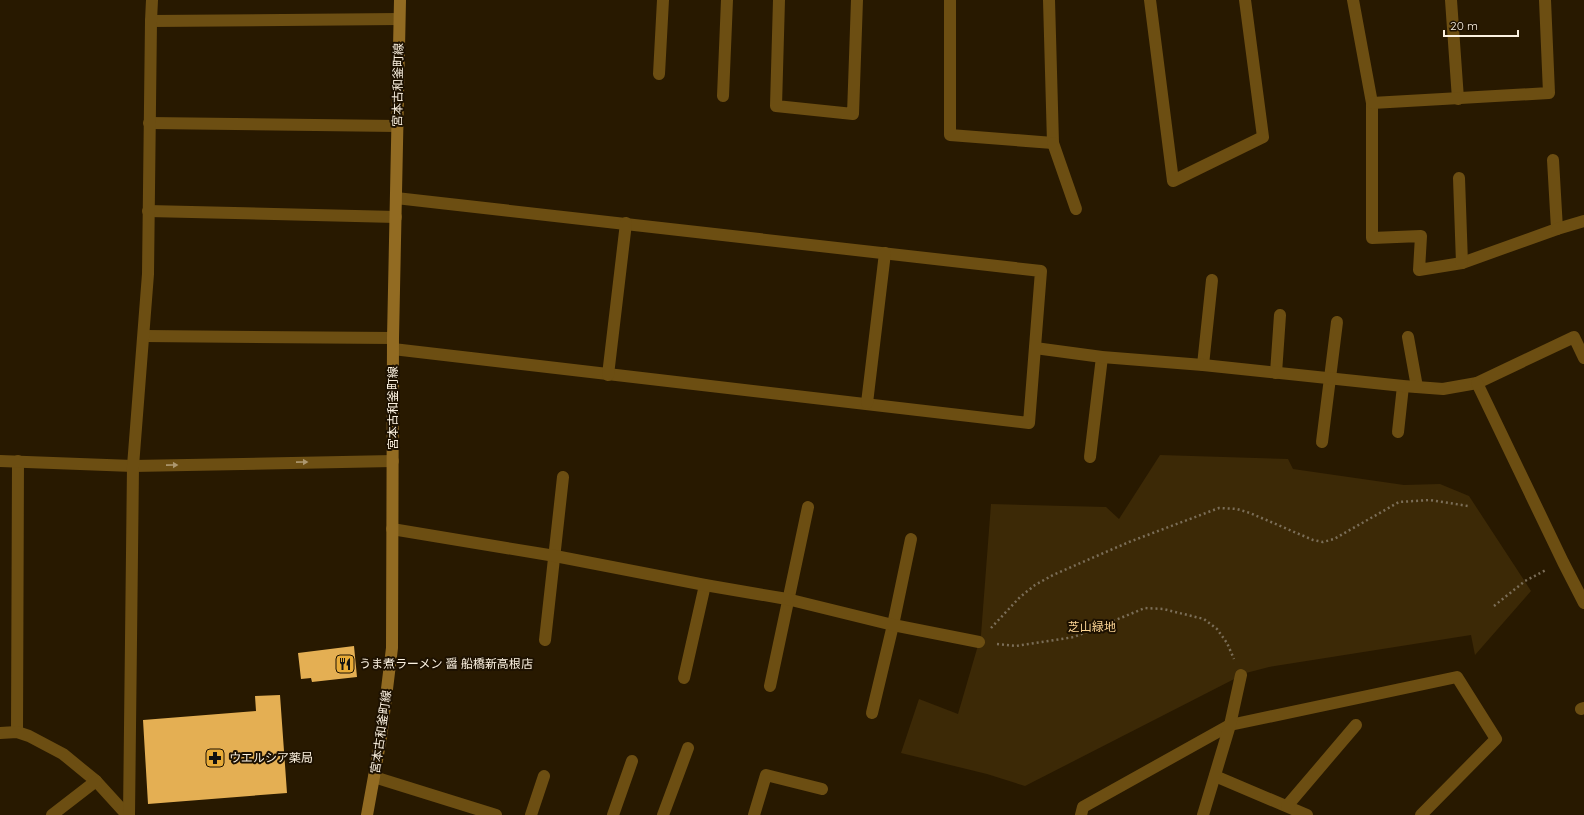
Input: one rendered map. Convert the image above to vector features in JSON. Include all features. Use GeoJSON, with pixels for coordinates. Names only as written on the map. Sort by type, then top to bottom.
{"type":"FeatureCollection","features":[{"type":"Feature","properties":{"kind":"street"},"geometry":{"type":"LineString","coordinates":[[128,815],[133,466],[148,274],[149,123],[152,0]]}},
{"type":"Feature","properties":{"kind":"street","name":"宮本古和釜町線"},"geometry":{"type":"LineString","coordinates":[[367,815],[381,738],[392,648],[393,343],[400,0]]}},
{"type":"Feature","properties":{"kind":"street"},"geometry":{"type":"LineString","coordinates":[[659,74],[663,0]]}},
{"type":"Feature","properties":{"kind":"street"},"geometry":{"type":"LineString","coordinates":[[723,96],[727,0]]}},
{"type":"Feature","properties":{"kind":"street"},"geometry":{"type":"LineString","coordinates":[[779,0],[776,106],[853,114],[857,0]]}},
{"type":"Feature","properties":{"kind":"street"},"geometry":{"type":"LineString","coordinates":[[950,0],[950,135],[1053,143]]}},
{"type":"Feature","properties":{"kind":"street"},"geometry":{"type":"LineString","coordinates":[[1049,0],[1053,143],[1076,209]]}},
{"type":"Feature","properties":{"kind":"street"},"geometry":{"type":"LineString","coordinates":[[1150,0],[1173,181],[1263,137],[1245,0]]}},
{"type":"Feature","properties":{"kind":"street"},"geometry":{"type":"LineString","coordinates":[[1353,0],[1372,103],[1372,238],[1420,236],[1419,270],[1462,263],[1557,228],[1584,221]]}},
{"type":"Feature","properties":{"kind":"street"},"geometry":{"type":"LineString","coordinates":[[1451,0],[1458,99]]}},
{"type":"Feature","properties":{"kind":"street"},"geometry":{"type":"LineString","coordinates":[[1372,103],[1549,94],[1546,0]]}},
{"type":"Feature","properties":{"kind":"street"},"geometry":{"type":"LineString","coordinates":[[151,22],[399,18]]}},
{"type":"Feature","properties":{"kind":"street"},"geometry":{"type":"LineString","coordinates":[[149,123],[397,126]]}},
{"type":"Feature","properties":{"kind":"street"},"geometry":{"type":"LineString","coordinates":[[1553,160],[1557,228]]}},
{"type":"Feature","properties":{"kind":"street"},"geometry":{"type":"LineString","coordinates":[[1459,178],[1462,263]]}},
{"type":"Feature","properties":{"kind":"street"},"geometry":{"type":"LineString","coordinates":[[144,336],[393,343],[608,375],[1029,423],[1041,271],[396,198]]}},
{"type":"Feature","properties":{"kind":"street"},"geometry":{"type":"LineString","coordinates":[[148,211],[396,217]]}},
{"type":"Feature","properties":{"kind":"street"},"geometry":{"type":"LineString","coordinates":[[608,375],[626,223]]}},
{"type":"Feature","properties":{"kind":"street"},"geometry":{"type":"LineString","coordinates":[[867,404],[884,253]]}},
{"type":"Feature","properties":{"kind":"street"},"geometry":{"type":"LineString","coordinates":[[1203,365],[1212,280]]}},
{"type":"Feature","properties":{"kind":"street"},"geometry":{"type":"LineString","coordinates":[[1276,373],[1280,315]]}},
{"type":"Feature","properties":{"kind":"street"},"geometry":{"type":"LineString","coordinates":[[1322,442],[1337,322]]}},
{"type":"Feature","properties":{"kind":"street"},"geometry":{"type":"LineString","coordinates":[[1408,337],[1417,387]]}},
{"type":"Feature","properties":{"kind":"street"},"geometry":{"type":"LineString","coordinates":[[1035,348],[1102,357],[1203,365],[1330,379],[1444,389],[1477,383],[1574,337],[1584,358]]}},
{"type":"Feature","properties":{"kind":"street"},"geometry":{"type":"LineString","coordinates":[[1090,457],[1102,357]]}},
{"type":"Feature","properties":{"kind":"street"},"geometry":{"type":"LineString","coordinates":[[1477,383],[1584,603]]}},
{"type":"Feature","properties":{"kind":"street"},"geometry":{"type":"LineString","coordinates":[[1398,432],[1403,386]]}},
{"type":"Feature","properties":{"kind":"street"},"geometry":{"type":"LineString","coordinates":[[0,461],[133,466],[393,461]]}},
{"type":"Feature","properties":{"kind":"street"},"geometry":{"type":"LineString","coordinates":[[17,732],[18,461]]}},
{"type":"Feature","properties":{"kind":"street"},"geometry":{"type":"LineString","coordinates":[[545,640],[563,477]]}},
{"type":"Feature","properties":{"kind":"street"},"geometry":{"type":"LineString","coordinates":[[770,686],[787,599],[808,507]]}},
{"type":"Feature","properties":{"kind":"street"},"geometry":{"type":"LineString","coordinates":[[392,529],[555,556],[787,599],[893,625],[979,642]]}},
{"type":"Feature","properties":{"kind":"street"},"geometry":{"type":"LineString","coordinates":[[872,713],[893,625],[911,539]]}},
{"type":"Feature","properties":{"kind":"street"},"geometry":{"type":"LineString","coordinates":[[684,678],[705,585]]}},
{"type":"Feature","properties":{"kind":"street"},"geometry":{"type":"LineString","coordinates":[[1204,815],[1230,724],[1241,675]]}},
{"type":"Feature","properties":{"kind":"street"},"geometry":{"type":"LineString","coordinates":[[1081,815],[1084,807],[1230,724],[1457,676],[1496,739],[1421,815]]}},
{"type":"Feature","properties":{"kind":"street"},"geometry":{"type":"LineString","coordinates":[[1286,806],[1356,725]]}},
{"type":"Feature","properties":{"kind":"street"},"geometry":{"type":"LineString","coordinates":[[0,733],[17,732],[29,736],[63,754],[96,781],[128,815]]}},
{"type":"Feature","properties":{"kind":"street"},"geometry":{"type":"LineString","coordinates":[[663,815],[688,748]]}},
{"type":"Feature","properties":{"kind":"street"},"geometry":{"type":"LineString","coordinates":[[613,815],[632,761]]}},
{"type":"Feature","properties":{"kind":"street"},"geometry":{"type":"LineString","coordinates":[[754,815],[766,775],[822,789]]}},
{"type":"Feature","properties":{"kind":"street"},"geometry":{"type":"LineString","coordinates":[[531,815],[544,776]]}},
{"type":"Feature","properties":{"kind":"street"},"geometry":{"type":"LineString","coordinates":[[1215,776],[1307,815]]}},
{"type":"Feature","properties":{"kind":"street"},"geometry":{"type":"LineString","coordinates":[[374,777],[496,815]]}},
{"type":"Feature","properties":{"kind":"street"},"geometry":{"type":"LineString","coordinates":[[52,815],[96,781]]}},
{"type":"Feature","properties":{"kind":"path"},"geometry":{"type":"LineString","coordinates":[[979,642],[1020,597],[1035,585],[1053,575],[1129,542],[1219,508],[1237,509],[1250,513],[1313,540],[1323,542],[1334,539],[1399,502],[1430,500],[1468,506]]}},
{"type":"Feature","properties":{"kind":"path"},"geometry":{"type":"LineString","coordinates":[[1494,606],[1525,581],[1563,562]]}},
{"type":"Feature","properties":{"kind":"path"},"geometry":{"type":"LineString","coordinates":[[979,642],[1016,646],[1048,642],[1074,636],[1145,608],[1163,609],[1204,619],[1217,629],[1227,644],[1241,675]]}},
{"type":"Feature","properties":{"kind":"green space","name":"芝山緑地"},"geometry":{"type":"Polygon","coordinates":[[[1160,455],[1288,459],[1293,469],[1404,485],[1440,484],[1469,496],[1531,591],[1475,655],[1471,635],[1269,667],[1246,673],[1025,786],[987,774],[901,753],[919,699],[958,714],[981,635],[991,504],[1106,507],[1119,519],[1160,455]]]}},
{"type":"Feature","properties":{"kind":"building"},"geometry":{"type":"Polygon","coordinates":[[[354,646],[357,677],[312,682],[311,678],[301,679],[298,653],[354,646]]]}},
{"type":"Feature","properties":{"kind":"building"},"geometry":{"type":"Polygon","coordinates":[[[280,695],[287,793],[148,804],[143,720],[256,711],[255,696],[280,695]]]}},
{"type":"Feature","properties":{"kind":"place","name":"うま煮ラーメン 醤 船橋新高根店"},"geometry":{"type":"Point","coordinates":[345,664]}},
{"type":"Feature","properties":{"kind":"place","name":"ウエルシア薬局"},"geometry":{"type":"Point","coordinates":[215,758]}}]}
